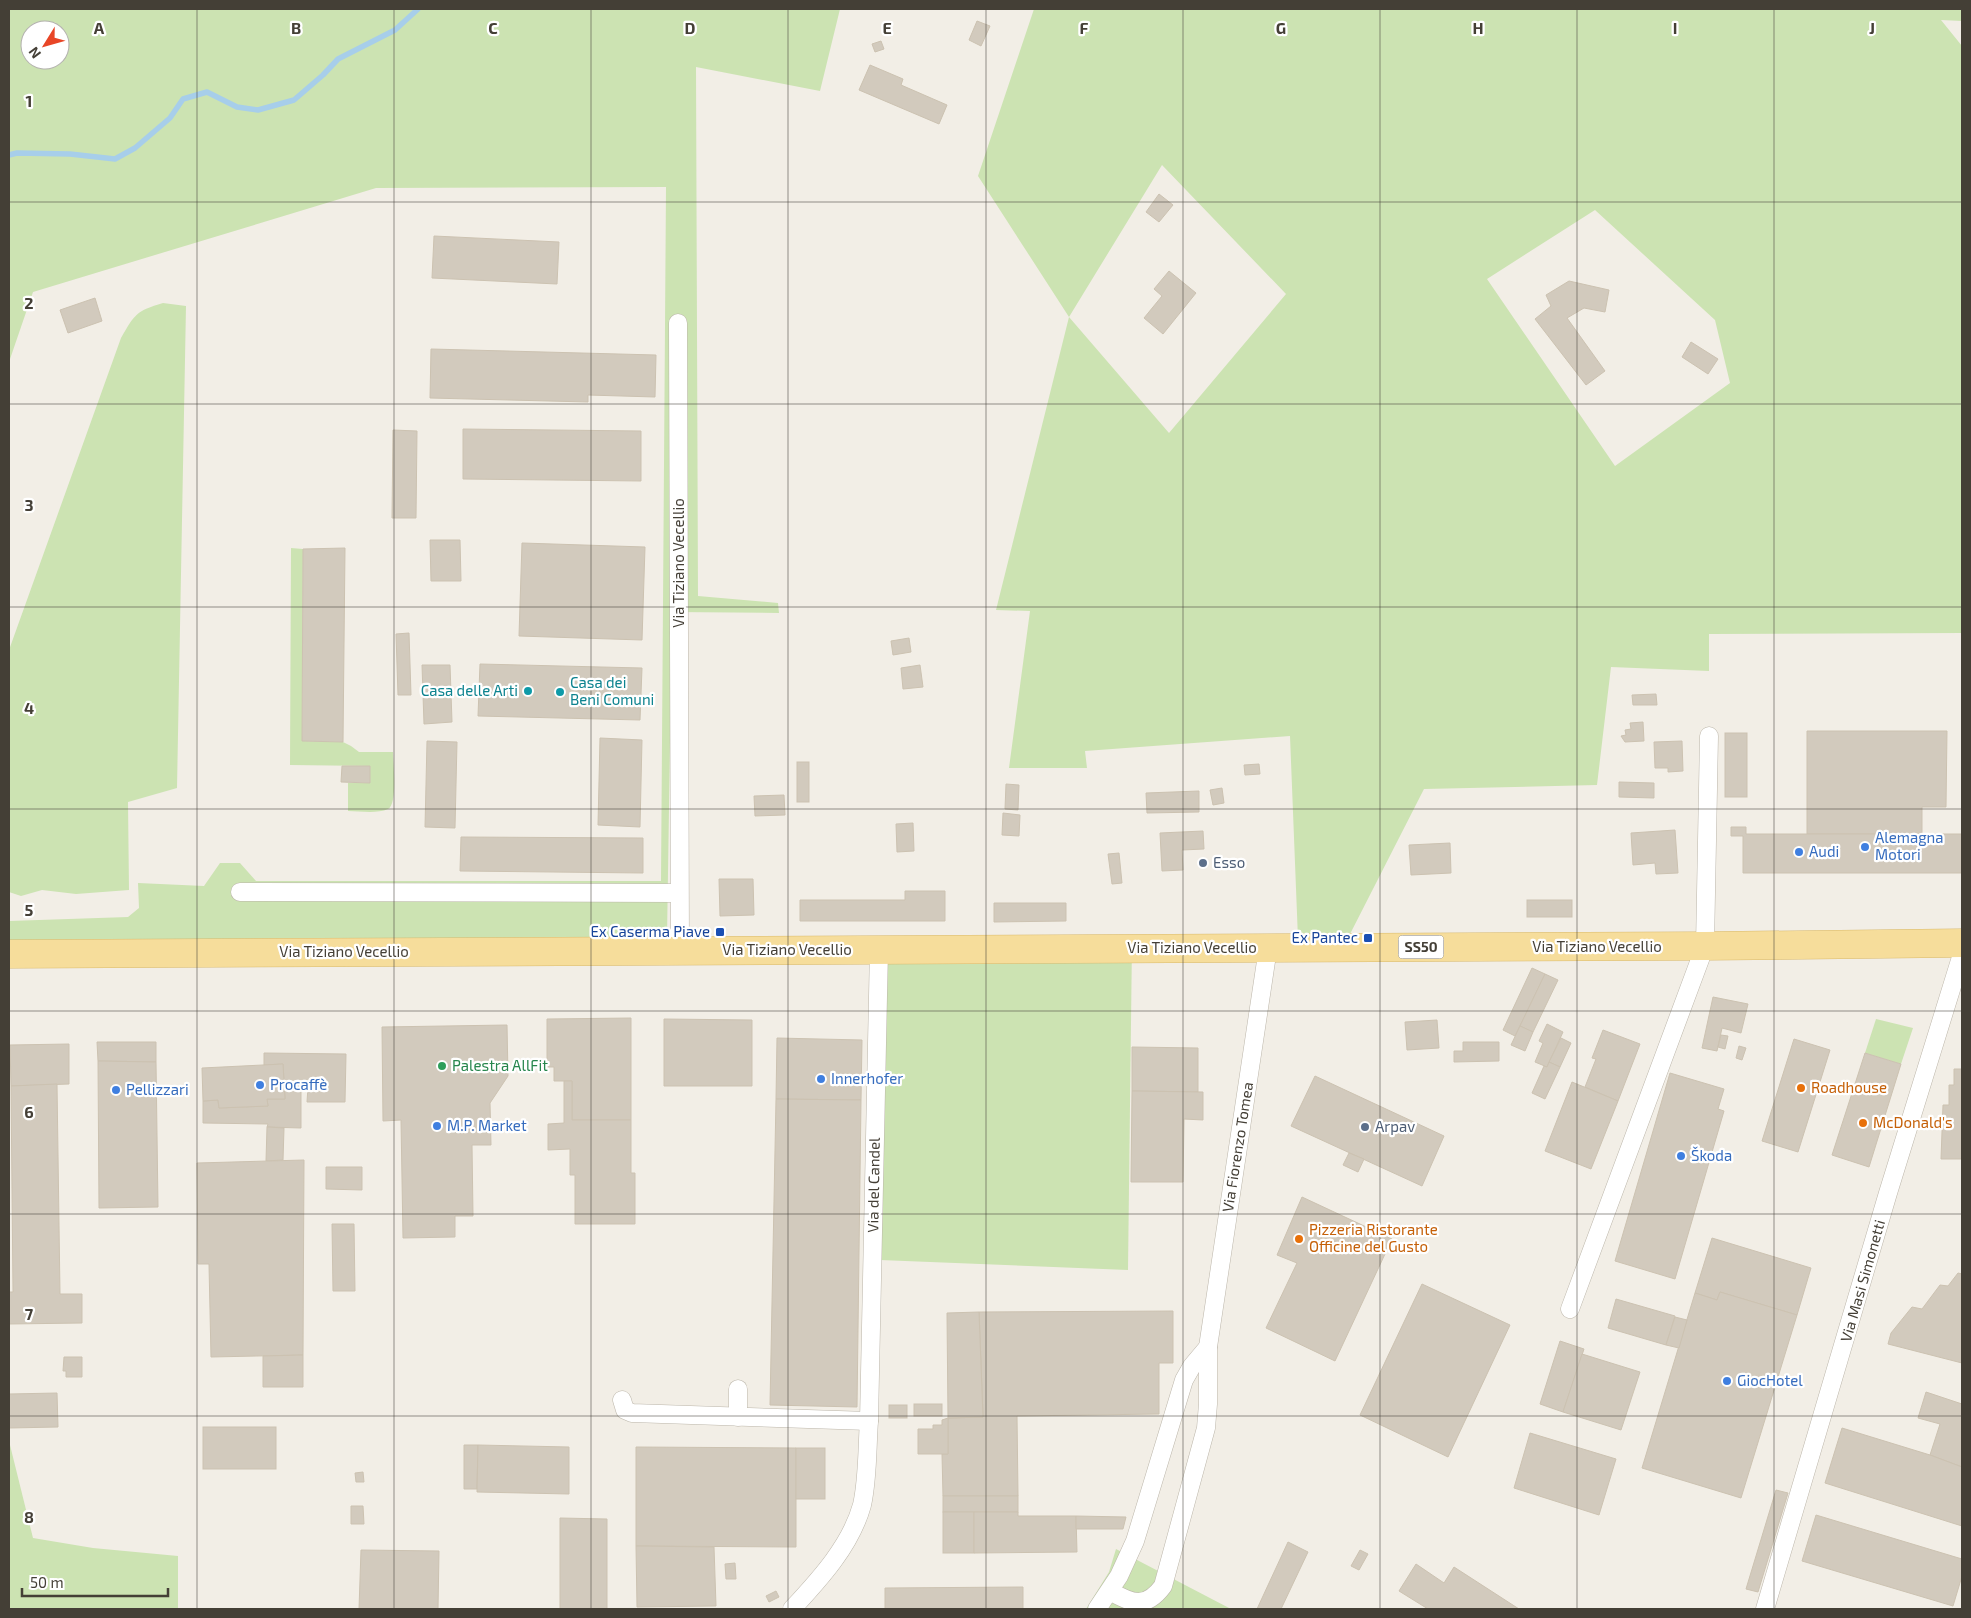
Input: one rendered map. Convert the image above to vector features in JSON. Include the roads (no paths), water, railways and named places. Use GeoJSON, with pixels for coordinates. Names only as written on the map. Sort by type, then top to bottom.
{"type":"FeatureCollection","features":[{"type":"Feature","properties":{"kind":"main road","name":"Via Tiziano Vecellio"},"geometry":{"type":"LineString","coordinates":[[9,954],[1705,946],[1962,943]]}},
{"type":"Feature","properties":{"kind":"street","name":"Via Tiziano Vecellio"},"geometry":{"type":"LineString","coordinates":[[678,323],[680,950]]}},
{"type":"Feature","properties":{"kind":"street"},"geometry":{"type":"LineString","coordinates":[[1570,1309],[1705,946],[1709,736]]}},
{"type":"Feature","properties":{"kind":"street"},"geometry":{"type":"LineString","coordinates":[[240,892],[679,893]]}},
{"type":"Feature","properties":{"kind":"street","name":"Via Fiorenzo Tomea"},"geometry":{"type":"LineString","coordinates":[[1110,1591],[1124,1600],[1139,1603],[1156,1595],[1163,1586],[1206,1428],[1208,1347],[1268,948]]}},
{"type":"Feature","properties":{"kind":"street","name":"Via del Candel"},"geometry":{"type":"LineString","coordinates":[[792,1609],[841,1550],[856,1520],[864,1491],[869,1421],[879,949]]}},
{"type":"Feature","properties":{"kind":"street","name":"Via Masi Simonetti"},"geometry":{"type":"LineString","coordinates":[[1765,1609],[1888,1193],[1962,954]]}},
{"type":"Feature","properties":{"kind":"street"},"geometry":{"type":"LineString","coordinates":[[1097,1609],[1119,1576],[1135,1541],[1184,1380],[1192,1366],[1208,1347]]}},
{"type":"Feature","properties":{"kind":"street"},"geometry":{"type":"LineString","coordinates":[[738,1389],[738,1417]]}},
{"type":"Feature","properties":{"kind":"street"},"geometry":{"type":"LineString","coordinates":[[622,1400],[626,1410],[632,1414],[869,1421]]}},
{"type":"Feature","properties":{"kind":"waterway"},"geometry":{"type":"LineString","coordinates":[[9,155],[17,153],[70,154],[115,159],[135,148],[170,118],[183,99],[207,92],[237,107],[258,110],[294,100],[338,59],[395,30],[418,9]]}},
{"type":"Feature","properties":{"kind":"place","name":"Casa delle Arti"},"geometry":{"type":"Point","coordinates":[528,691]}},
{"type":"Feature","properties":{"kind":"place","name":"Casa dei Beni Comuni"},"geometry":{"type":"Point","coordinates":[560,692]}},
{"type":"Feature","properties":{"kind":"place","name":"Alemagna Motori"},"geometry":{"type":"Point","coordinates":[1865,847]}},
{"type":"Feature","properties":{"kind":"place","name":"Audi"},"geometry":{"type":"Point","coordinates":[1799,852]}},
{"type":"Feature","properties":{"kind":"place","name":"Esso"},"geometry":{"type":"Point","coordinates":[1203,863]}},
{"type":"Feature","properties":{"kind":"place","name":"Ex Caserma Piave"},"geometry":{"type":"Point","coordinates":[720,932]}},
{"type":"Feature","properties":{"kind":"place","name":"Ex Pantec"},"geometry":{"type":"Point","coordinates":[1368,938]}},
{"type":"Feature","properties":{"kind":"place","name":"Palestra AllFit"},"geometry":{"type":"Point","coordinates":[442,1066]}},
{"type":"Feature","properties":{"kind":"place","name":"Innerhofer"},"geometry":{"type":"Point","coordinates":[821,1079]}},
{"type":"Feature","properties":{"kind":"place","name":"Procaffè"},"geometry":{"type":"Point","coordinates":[260,1085]}},
{"type":"Feature","properties":{"kind":"place","name":"Roadhouse"},"geometry":{"type":"Point","coordinates":[1801,1088]}},
{"type":"Feature","properties":{"kind":"place","name":"Pellizzari"},"geometry":{"type":"Point","coordinates":[116,1090]}},
{"type":"Feature","properties":{"kind":"place","name":"McDonald's"},"geometry":{"type":"Point","coordinates":[1863,1123]}},
{"type":"Feature","properties":{"kind":"place","name":"M.P. Market"},"geometry":{"type":"Point","coordinates":[437,1126]}},
{"type":"Feature","properties":{"kind":"place","name":"Arpav"},"geometry":{"type":"Point","coordinates":[1365,1127]}},
{"type":"Feature","properties":{"kind":"place","name":"Škoda"},"geometry":{"type":"Point","coordinates":[1681,1156]}},
{"type":"Feature","properties":{"kind":"place","name":"Pizzeria Ristorante Officine del Gusto"},"geometry":{"type":"Point","coordinates":[1299,1239]}},
{"type":"Feature","properties":{"kind":"place","name":"GiocHotel"},"geometry":{"type":"Point","coordinates":[1727,1381]}}]}
